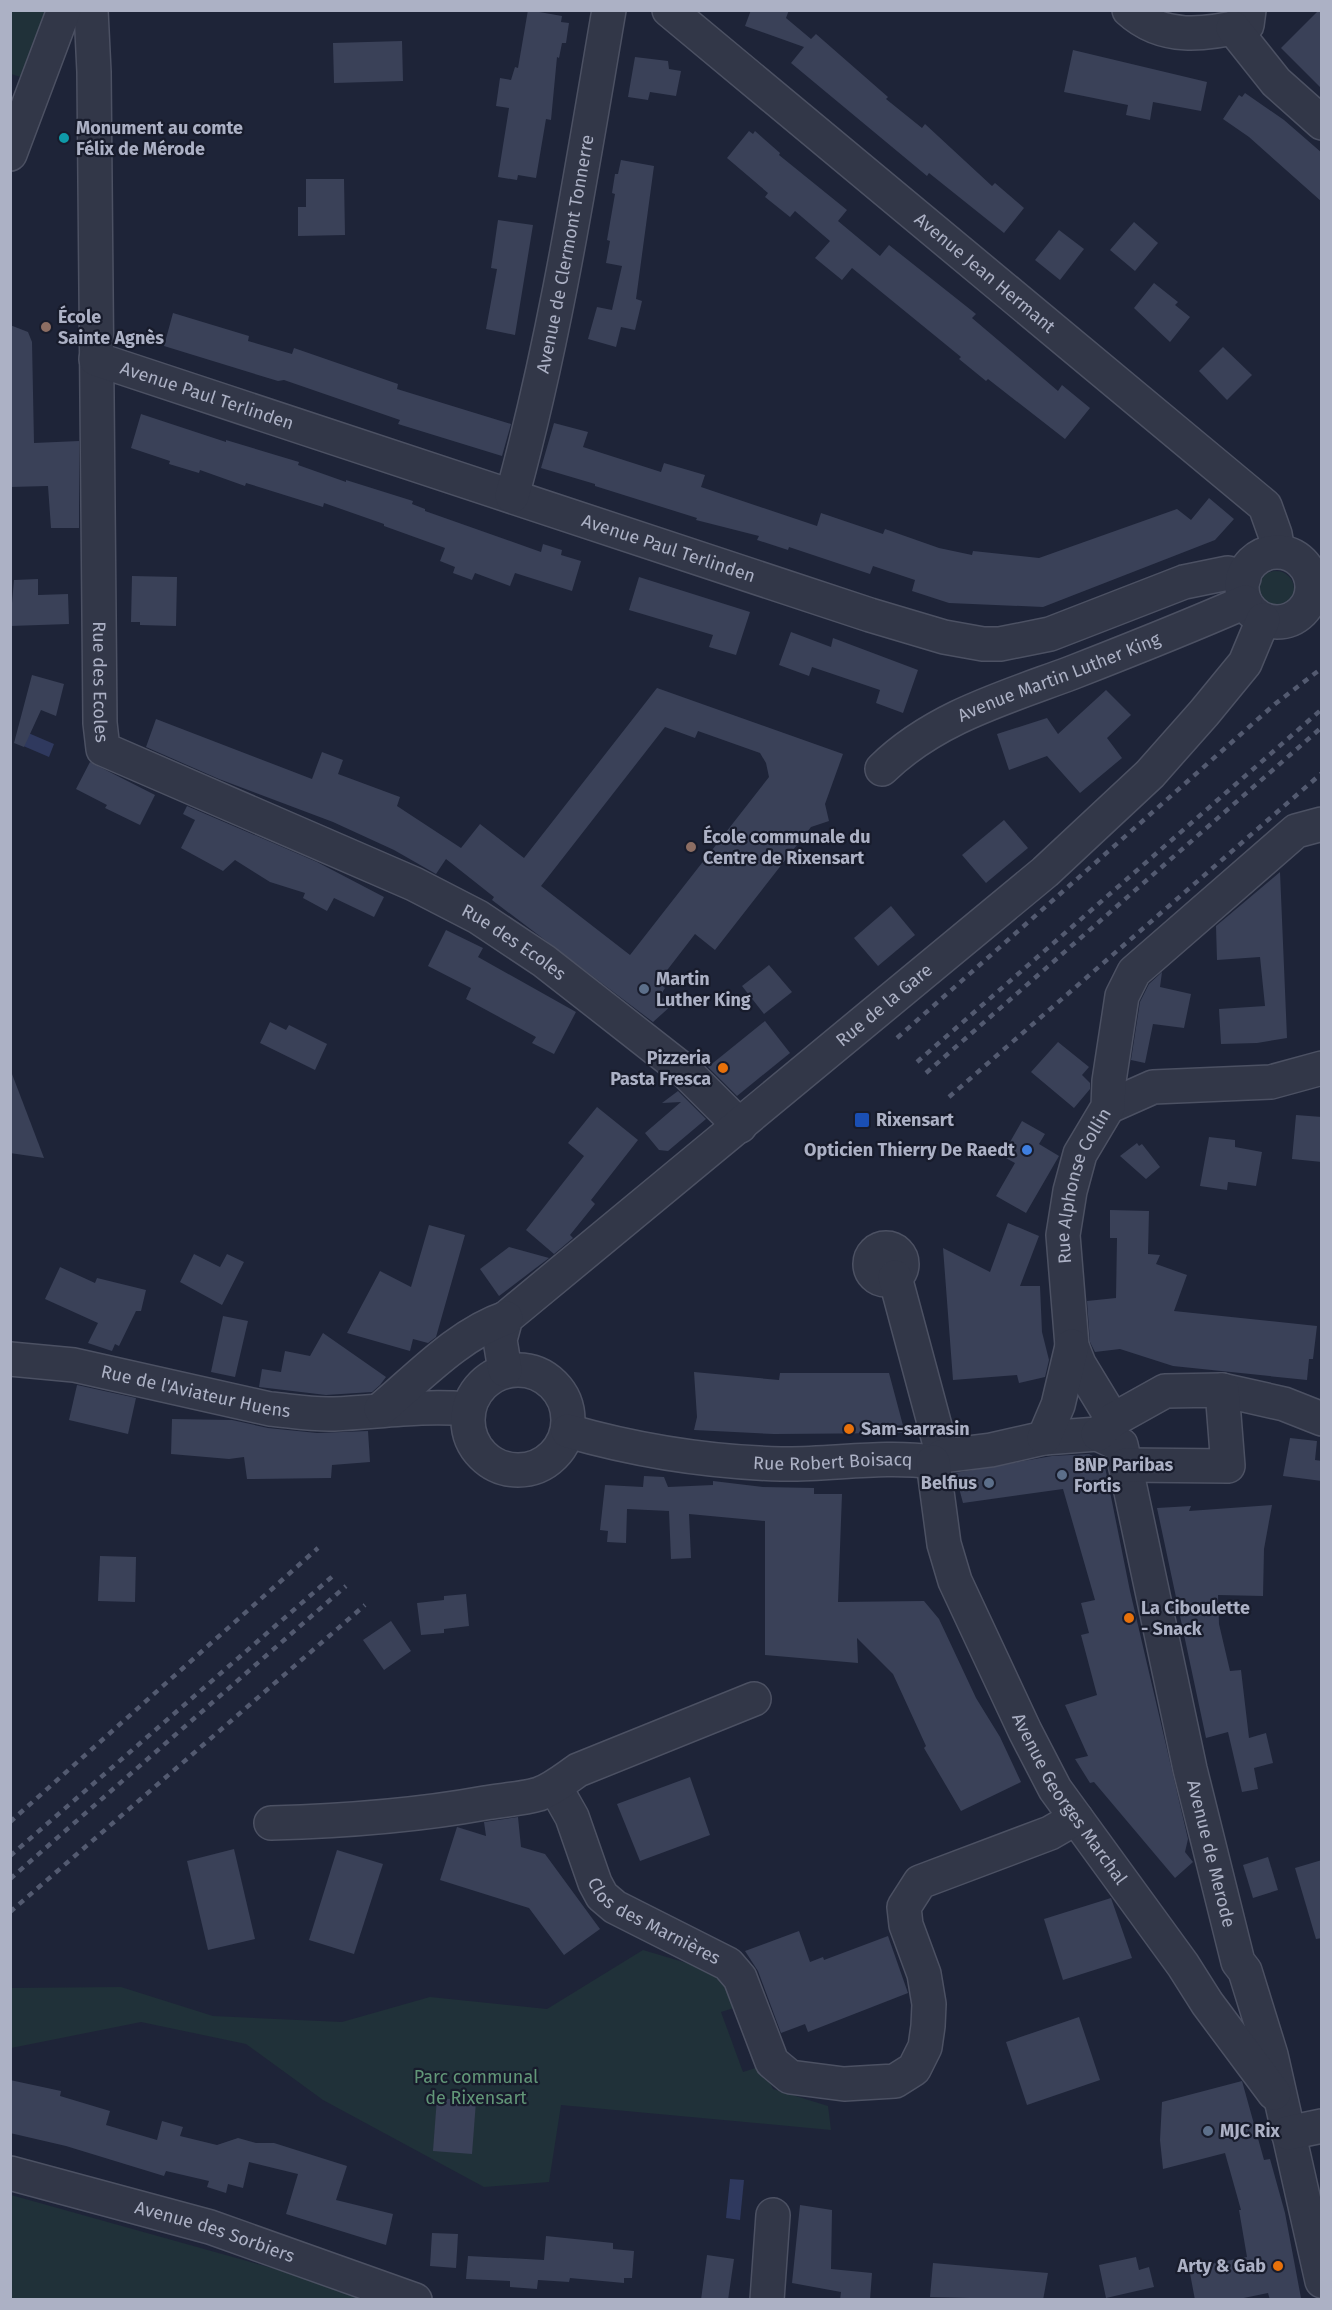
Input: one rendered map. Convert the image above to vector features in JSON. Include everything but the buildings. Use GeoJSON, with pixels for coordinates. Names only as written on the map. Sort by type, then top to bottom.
{"type":"FeatureCollection","features":[{"type":"Feature","properties":{"kind":"street"},"geometry":{"type":"LineString","coordinates":[[10,154],[64,10]]}},
{"type":"Feature","properties":{"kind":"street","name":"Rue des Ecoles"},"geometry":{"type":"LineString","coordinates":[[91,10],[94,72],[100,700],[103,749],[403,879],[478,917],[544,961],[687,1073],[740,1126]]}},
{"type":"Feature","properties":{"kind":"street","name":"Avenue de Clermont Tonnerre"},"geometry":{"type":"LineString","coordinates":[[512,496],[533,419],[559,300],[609,10]]}},
{"type":"Feature","properties":{"kind":"street","name":"Avenue Jean Hermant"},"geometry":{"type":"LineString","coordinates":[[669,10],[1265,506],[1275,534],[1301,556]]}},
{"type":"Feature","properties":{"kind":"street"},"geometry":{"type":"LineString","coordinates":[[1129,10],[1140,21],[1158,30],[1179,33],[1205,34],[1241,19],[1276,82],[1322,123]]}},
{"type":"Feature","properties":{"kind":"street","name":"Avenue Paul Terlinden"},"geometry":{"type":"LineString","coordinates":[[96,359],[870,615],[944,637],[983,644],[1000,644],[1050,634],[1184,582],[1228,573],[1251,600]]}},
{"type":"Feature","properties":{"kind":"street"},"geometry":{"type":"LineString","coordinates":[[1301,556],[1313,577],[1312,592],[1306,607],[1293,619],[1278,623],[1251,600],[1256,560],[1301,556]]}},
{"type":"Feature","properties":{"kind":"street","name":"Rue de la Gare"},"geometry":{"type":"LineString","coordinates":[[506,1318],[1045,872],[1150,774],[1245,663],[1251,600]]}},
{"type":"Feature","properties":{"kind":"street","name":"Avenue Martin Luther King"},"geometry":{"type":"LineString","coordinates":[[882,769],[919,737],[956,717],[1190,627],[1251,600]]}},
{"type":"Feature","properties":{"kind":"street","name":"Rue Alphonse Collin"},"geometry":{"type":"LineString","coordinates":[[1106,1427],[1072,1347],[1063,1235],[1070,1191],[1080,1154],[1108,1107],[1122,996],[1134,972],[1296,831],[1322,824]]}},
{"type":"Feature","properties":{"kind":"street"},"geometry":{"type":"LineString","coordinates":[[1108,1107],[1153,1087],[1263,1083],[1322,1068]]}},
{"type":"Feature","properties":{"kind":"street","name":"Avenue Georges Marchal"},"geometry":{"type":"LineString","coordinates":[[895,1277],[938,1459],[944,1544],[955,1581],[1025,1731],[1055,1789],[1193,1981],[1207,2004],[1279,2099]]}},
{"type":"Feature","properties":{"kind":"street"},"geometry":{"type":"LineString","coordinates":[[505,1370],[500,1340],[506,1318]]}},
{"type":"Feature","properties":{"kind":"street"},"geometry":{"type":"LineString","coordinates":[[381,1409],[465,1340],[487,1325],[506,1318]]}},
{"type":"Feature","properties":{"kind":"street"},"geometry":{"type":"LineString","coordinates":[[1044,1438],[1058,1406],[1072,1347]]}},
{"type":"Feature","properties":{"kind":"street","name":"Rue de l'Aviateur Huens"},"geometry":{"type":"LineString","coordinates":[[10,1359],[74,1365],[270,1409],[333,1414],[381,1409],[467,1409]]}},
{"type":"Feature","properties":{"kind":"street"},"geometry":{"type":"LineString","coordinates":[[505,1370],[536,1373],[554,1386],[563,1399],[569,1416],[568,1431],[560,1449],[546,1463],[529,1470],[512,1471],[494,1466],[478,1454],[471,1438],[467,1409],[479,1387],[505,1370]]}},
{"type":"Feature","properties":{"kind":"street"},"geometry":{"type":"LineString","coordinates":[[1106,1427],[1166,1391],[1222,1390],[1284,1404],[1322,1419]]}},
{"type":"Feature","properties":{"kind":"street"},"geometry":{"type":"LineString","coordinates":[[1126,1465],[1228,1466],[1222,1390]]}},
{"type":"Feature","properties":{"kind":"street","name":"Rue Robert Boisacq"},"geometry":{"type":"LineString","coordinates":[[568,1431],[631,1448],[718,1461],[783,1464],[938,1459],[1106,1427]]}},
{"type":"Feature","properties":{"kind":"street","name":"Avenue de Merode"},"geometry":{"type":"LineString","coordinates":[[1106,1427],[1121,1445],[1190,1769],[1238,1962],[1245,1971],[1271,2055],[1279,2099],[1322,2280]]}},
{"type":"Feature","properties":{"kind":"street"},"geometry":{"type":"LineString","coordinates":[[271,1823],[337,1821],[456,1808],[538,1794],[555,1787],[578,1770],[754,1699]]}},
{"type":"Feature","properties":{"kind":"street","name":"Clos des Marnières"},"geometry":{"type":"LineString","coordinates":[[555,1787],[572,1817],[602,1896],[615,1907],[728,1964],[740,1978],[772,2062],[784,2073],[799,2080],[844,2084],[895,2081],[914,2069],[925,2047],[929,2004],[924,1974],[906,1925],[904,1907],[920,1882],[1050,1833],[1076,1818]]}},
{"type":"Feature","properties":{"kind":"street"},"geometry":{"type":"LineString","coordinates":[[1193,1981],[1221,1979],[1233,1973],[1238,1962]]}},
{"type":"Feature","properties":{"kind":"street"},"geometry":{"type":"LineString","coordinates":[[1288,2133],[1322,2126]]}},
{"type":"Feature","properties":{"kind":"street","name":"Avenue des Sorbiers"},"geometry":{"type":"LineString","coordinates":[[10,2173],[210,2227],[415,2300]]}},
{"type":"Feature","properties":{"kind":"street"},"geometry":{"type":"LineString","coordinates":[[767,2300],[773,2215]]}},
{"type":"Feature","properties":{"kind":"green space"},"geometry":{"type":"Polygon","coordinates":[[[10,11],[51,11],[27,79],[11,74],[10,11]]]}},
{"type":"Feature","properties":{"kind":"green space"},"geometry":{"type":"Polygon","coordinates":[[[1276,571],[1289,576],[1294,589],[1289,602],[1276,607],[1263,602],[1258,589],[1263,576],[1276,571]]]}},
{"type":"Feature","properties":{"kind":"green space","name":"Parc communal de Rixensart"},"geometry":{"type":"Polygon","coordinates":[[[643,1950],[707,1969],[727,1979],[740,2006],[721,2012],[743,2072],[762,2066],[773,2089],[828,2106],[831,2130],[561,2105],[549,2182],[484,2187],[323,2100],[246,2044],[141,2022],[11,2048],[11,1988],[121,1987],[213,2016],[342,2022],[430,1997],[547,2009],[643,1950]]]}},
{"type":"Feature","properties":{"kind":"green space"},"geometry":{"type":"Polygon","coordinates":[[[11,2195],[383,2299],[11,2299],[11,2195]]]}},
{"type":"Feature","properties":{"kind":"water"},"geometry":{"type":"Polygon","coordinates":[[[26,732],[54,744],[49,757],[21,745],[26,732]]]}},
{"type":"Feature","properties":{"kind":"water"},"geometry":{"type":"Polygon","coordinates":[[[730,2179],[744,2180],[740,2220],[726,2218],[730,2179]]]}},
{"type":"Feature","properties":{"kind":"railway"},"geometry":{"type":"LineString","coordinates":[[897,1038],[1275,704],[1322,668]]}},
{"type":"Feature","properties":{"kind":"railway"},"geometry":{"type":"LineString","coordinates":[[917,1062],[1322,709]]}},
{"type":"Feature","properties":{"kind":"railway"},"geometry":{"type":"LineString","coordinates":[[926,1073],[1322,727]]}},
{"type":"Feature","properties":{"kind":"railway"},"geometry":{"type":"LineString","coordinates":[[949,1097],[1322,773]]}},
{"type":"Feature","properties":{"kind":"railway"},"geometry":{"type":"LineString","coordinates":[[10,1822],[318,1548]]}},
{"type":"Feature","properties":{"kind":"railway"},"geometry":{"type":"LineString","coordinates":[[10,1856],[334,1575]]}},
{"type":"Feature","properties":{"kind":"railway"},"geometry":{"type":"LineString","coordinates":[[10,1879],[346,1586]]}},
{"type":"Feature","properties":{"kind":"railway"},"geometry":{"type":"LineString","coordinates":[[10,1912],[365,1605]]}},
{"type":"Feature","properties":{"kind":"place","name":"Monument au comte Félix de Mérode"},"geometry":{"type":"Point","coordinates":[64,138]}},
{"type":"Feature","properties":{"kind":"place","name":"École Sainte Agnès"},"geometry":{"type":"Point","coordinates":[46,327]}},
{"type":"Feature","properties":{"kind":"place","name":"École communale du Centre de Rixensart"},"geometry":{"type":"Point","coordinates":[691,847]}},
{"type":"Feature","properties":{"kind":"place","name":"Martin Luther King"},"geometry":{"type":"Point","coordinates":[644,989]}},
{"type":"Feature","properties":{"kind":"place","name":"Pizzeria Pasta Fresca"},"geometry":{"type":"Point","coordinates":[723,1068]}},
{"type":"Feature","properties":{"kind":"place","name":"Rixensart"},"geometry":{"type":"Point","coordinates":[862,1120]}},
{"type":"Feature","properties":{"kind":"place","name":"Opticien Thierry De Raedt"},"geometry":{"type":"Point","coordinates":[1027,1150]}},
{"type":"Feature","properties":{"kind":"place","name":"Sam-sarrasin"},"geometry":{"type":"Point","coordinates":[849,1429]}},
{"type":"Feature","properties":{"kind":"place","name":"BNP Paribas Fortis"},"geometry":{"type":"Point","coordinates":[1062,1475]}},
{"type":"Feature","properties":{"kind":"place","name":"Belfius"},"geometry":{"type":"Point","coordinates":[989,1483]}},
{"type":"Feature","properties":{"kind":"place","name":"La Ciboulette - Snack"},"geometry":{"type":"Point","coordinates":[1129,1618]}},
{"type":"Feature","properties":{"kind":"place","name":"MJC Rix"},"geometry":{"type":"Point","coordinates":[1208,2131]}},
{"type":"Feature","properties":{"kind":"place","name":"Arty & Gab"},"geometry":{"type":"Point","coordinates":[1278,2266]}}]}
